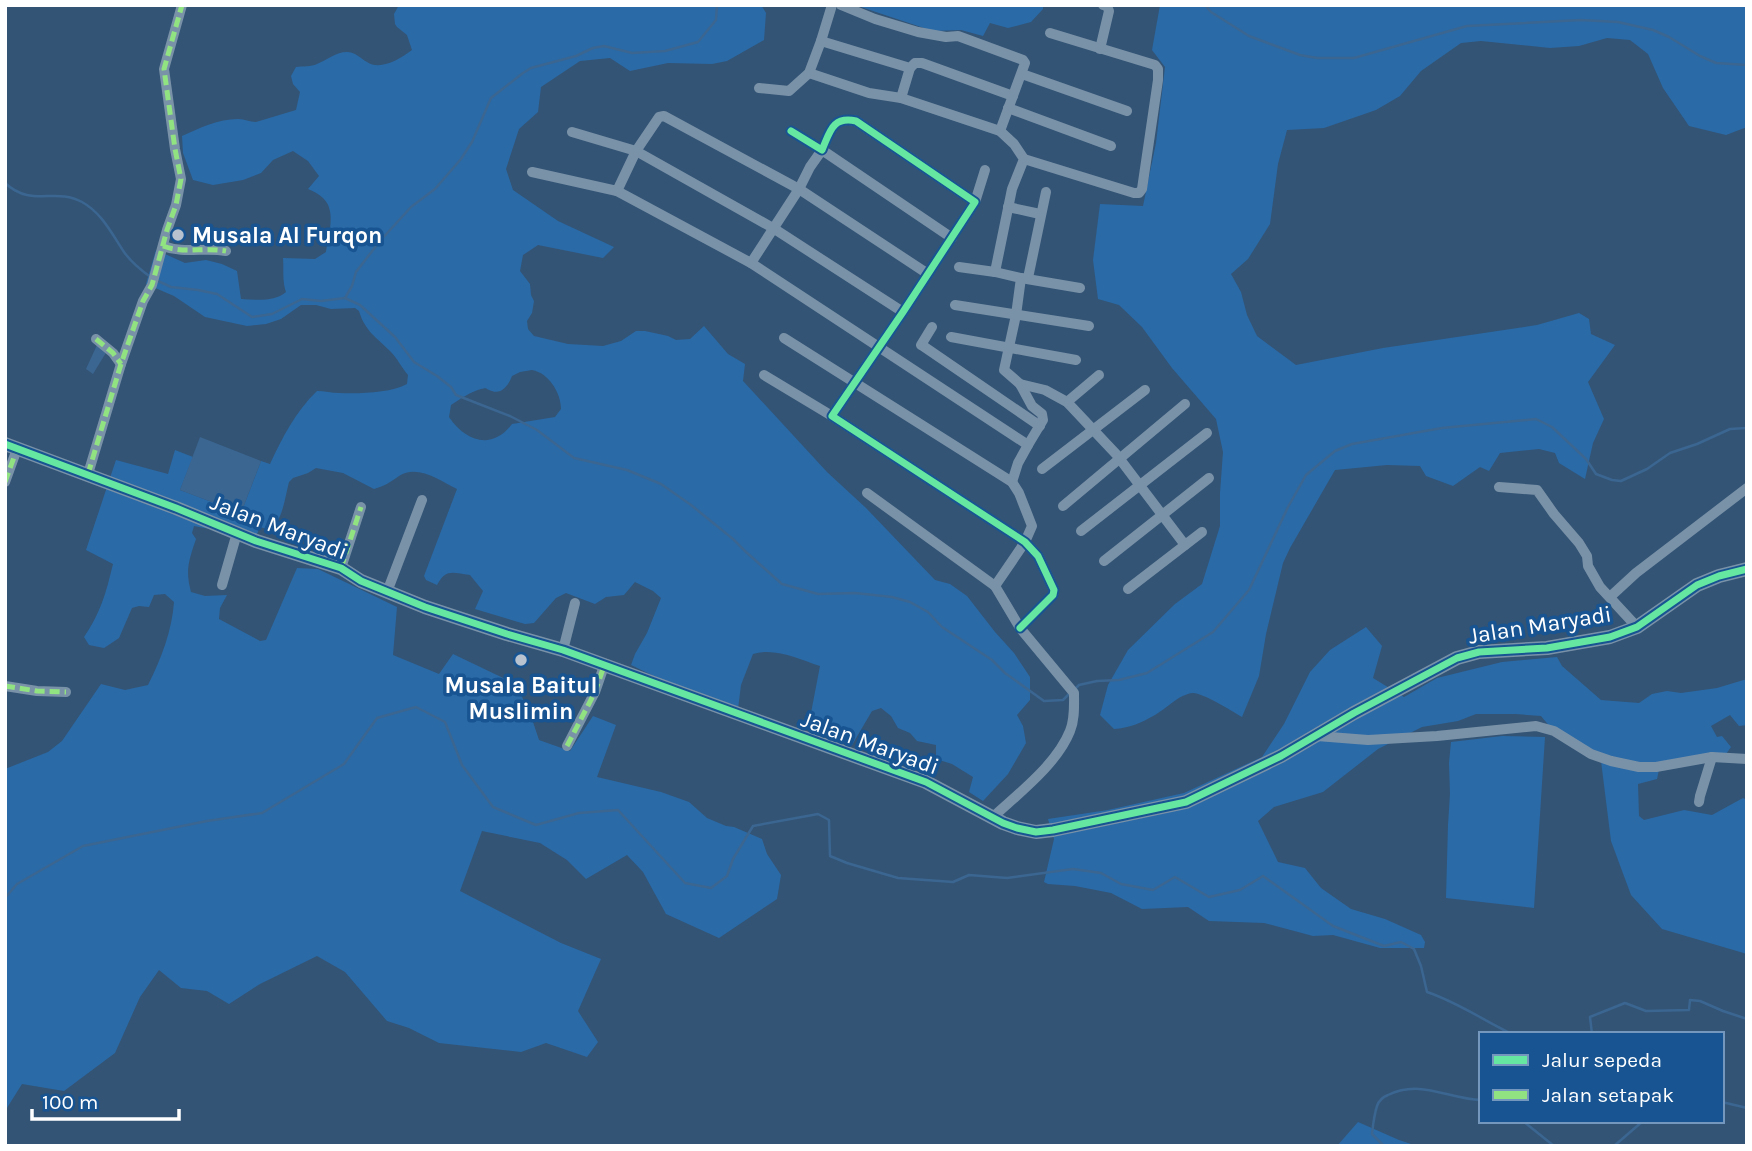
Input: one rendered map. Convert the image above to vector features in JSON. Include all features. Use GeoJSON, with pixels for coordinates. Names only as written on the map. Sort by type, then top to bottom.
{"type":"FeatureCollection","features":[{"type":"Feature","properties":{"kind":"street"},"geometry":{"type":"LineString","coordinates":[[88,474],[121,364],[142,302],[152,285],[176,205],[181,179],[164,69],[182,5]]}},
{"type":"Feature","properties":{"kind":"street"},"geometry":{"type":"LineString","coordinates":[[759,88],[789,90],[809,73],[832,5]]}},
{"type":"Feature","properties":{"kind":"street"},"geometry":{"type":"LineString","coordinates":[[841,5],[918,32],[946,37],[958,36],[1023,60],[1025,63],[1022,74],[1000,131]]}},
{"type":"Feature","properties":{"kind":"street"},"geometry":{"type":"LineString","coordinates":[[1100,48],[1109,11],[1107,6],[1103,5]]}},
{"type":"Feature","properties":{"kind":"street"},"geometry":{"type":"LineString","coordinates":[[809,73],[1000,131],[1014,144],[1024,159],[1134,194],[1139,193],[1142,189],[1158,69],[1155,65],[1050,33]]}},
{"type":"Feature","properties":{"kind":"street"},"geometry":{"type":"LineString","coordinates":[[821,41],[909,68]]}},
{"type":"Feature","properties":{"kind":"street"},"geometry":{"type":"LineString","coordinates":[[901,99],[909,68],[915,63],[922,63],[1013,96]]}},
{"type":"Feature","properties":{"kind":"street"},"geometry":{"type":"LineString","coordinates":[[1022,74],[1127,111]]}},
{"type":"Feature","properties":{"kind":"street"},"geometry":{"type":"LineString","coordinates":[[1008,108],[1111,146]]}},
{"type":"Feature","properties":{"kind":"street"},"geometry":{"type":"LineString","coordinates":[[617,191],[636,151],[659,117],[664,116],[799,189],[928,274]]}},
{"type":"Feature","properties":{"kind":"street"},"geometry":{"type":"LineString","coordinates":[[751,263],[799,189],[831,129],[836,122],[843,120],[856,121],[975,202]]}},
{"type":"Feature","properties":{"kind":"street"},"geometry":{"type":"LineString","coordinates":[[791,131],[952,237]]}},
{"type":"Feature","properties":{"kind":"street"},"geometry":{"type":"LineString","coordinates":[[572,132],[636,151],[773,228],[903,312]]}},
{"type":"Feature","properties":{"kind":"street"},"geometry":{"type":"LineString","coordinates":[[995,272],[1012,189],[1024,159]]}},
{"type":"Feature","properties":{"kind":"street"},"geometry":{"type":"LineString","coordinates":[[832,416],[975,202],[985,170]]}},
{"type":"Feature","properties":{"kind":"street"},"geometry":{"type":"LineString","coordinates":[[533,172],[617,191],[751,263],[1028,445]]}},
{"type":"Feature","properties":{"kind":"street"},"geometry":{"type":"LineString","coordinates":[[1012,482],[1018,463],[1044,420],[1042,414],[1032,406],[1020,384],[1004,370],[1046,192]]}},
{"type":"Feature","properties":{"kind":"street"},"geometry":{"type":"LineString","coordinates":[[1008,207],[1040,214]]}},
{"type":"Feature","properties":{"kind":"street"},"geometry":{"type":"LineString","coordinates":[[163,246],[183,251],[226,251]]}},
{"type":"Feature","properties":{"kind":"street"},"geometry":{"type":"LineString","coordinates":[[960,267],[1080,288]]}},
{"type":"Feature","properties":{"kind":"street"},"geometry":{"type":"LineString","coordinates":[[956,305],[1089,326]]}},
{"type":"Feature","properties":{"kind":"street"},"geometry":{"type":"LineString","coordinates":[[932,327],[921,345],[1040,426]]}},
{"type":"Feature","properties":{"kind":"street"},"geometry":{"type":"LineString","coordinates":[[951,337],[1076,360]]}},
{"type":"Feature","properties":{"kind":"street"},"geometry":{"type":"LineString","coordinates":[[785,338],[1012,482],[1032,526],[1025,542],[995,586]]}},
{"type":"Feature","properties":{"kind":"street"},"geometry":{"type":"LineString","coordinates":[[96,339],[113,353],[121,364]]}},
{"type":"Feature","properties":{"kind":"street"},"geometry":{"type":"LineString","coordinates":[[764,375],[832,416],[1025,542],[1038,556],[1054,590],[1053,595],[1020,628]]}},
{"type":"Feature","properties":{"kind":"street"},"geometry":{"type":"LineString","coordinates":[[1068,402],[1099,375]]}},
{"type":"Feature","properties":{"kind":"street"},"geometry":{"type":"LineString","coordinates":[[1020,384],[1045,390],[1068,402],[1119,459],[1185,545]]}},
{"type":"Feature","properties":{"kind":"street"},"geometry":{"type":"LineString","coordinates":[[1042,469],[1144,390]]}},
{"type":"Feature","properties":{"kind":"street"},"geometry":{"type":"LineString","coordinates":[[1063,506],[1185,404]]}},
{"type":"Feature","properties":{"kind":"street"},"geometry":{"type":"LineString","coordinates":[[1081,531],[1207,433]]}},
{"type":"Feature","properties":{"kind":"street"},"geometry":{"type":"LineString","coordinates":[[5,482],[11,447]]}},
{"type":"Feature","properties":{"kind":"street","name":"Jalan Maryadi"},"geometry":{"type":"LineString","coordinates":[[11,447],[88,474],[237,533],[341,568],[361,581],[425,607],[507,635],[563,650],[926,782],[993,817],[1027,831],[1044,832],[1176,805],[1224,785],[1281,756],[1457,658],[1479,652],[1547,648],[1618,634],[1637,627],[1697,585],[1747,569]]}},
{"type":"Feature","properties":{"kind":"street"},"geometry":{"type":"LineString","coordinates":[[1104,561],[1209,478]]}},
{"type":"Feature","properties":{"kind":"street"},"geometry":{"type":"LineString","coordinates":[[1499,487],[1537,490],[1579,543],[1600,587],[1637,627]]}},
{"type":"Feature","properties":{"kind":"street"},"geometry":{"type":"LineString","coordinates":[[1611,596],[1636,573],[1747,488]]}},
{"type":"Feature","properties":{"kind":"street"},"geometry":{"type":"LineString","coordinates":[[867,493],[995,586],[1020,628],[1072,690],[1073,719],[1065,741],[1030,785],[993,817]]}},
{"type":"Feature","properties":{"kind":"street"},"geometry":{"type":"LineString","coordinates":[[387,592],[422,499]]}},
{"type":"Feature","properties":{"kind":"street"},"geometry":{"type":"LineString","coordinates":[[341,568],[361,508]]}},
{"type":"Feature","properties":{"kind":"street"},"geometry":{"type":"LineString","coordinates":[[1128,589],[1202,532]]}},
{"type":"Feature","properties":{"kind":"street"},"geometry":{"type":"LineString","coordinates":[[222,585],[237,533]]}},
{"type":"Feature","properties":{"kind":"street"},"geometry":{"type":"LineString","coordinates":[[563,650],[575,603]]}},
{"type":"Feature","properties":{"kind":"street"},"geometry":{"type":"LineString","coordinates":[[567,746],[595,692],[604,666]]}},
{"type":"Feature","properties":{"kind":"street"},"geometry":{"type":"LineString","coordinates":[[5,686],[66,692]]}},
{"type":"Feature","properties":{"kind":"street"},"geometry":{"type":"LineString","coordinates":[[1317,736],[1368,740],[1536,726],[1554,731],[1591,754],[1639,767],[1656,767],[1712,757],[1747,759]]}},
{"type":"Feature","properties":{"kind":"street"},"geometry":{"type":"LineString","coordinates":[[1699,802],[1712,757]]}},
{"type":"Feature","properties":{"kind":"shaded area"},"geometry":{"type":"Polygon","coordinates":[[[399,5],[761,5],[766,13],[764,40],[727,61],[712,64],[668,63],[630,71],[610,58],[580,61],[541,87],[538,112],[519,129],[506,169],[513,190],[558,221],[614,247],[603,258],[538,245],[523,255],[520,271],[530,284],[534,301],[527,321],[528,329],[534,336],[568,344],[603,346],[621,341],[636,331],[668,336],[676,340],[690,339],[704,326],[728,354],[745,364],[743,381],[827,472],[866,508],[935,580],[950,584],[967,596],[1014,653],[1030,677],[1030,700],[1017,715],[1023,726],[1026,743],[1008,774],[983,801],[969,792],[973,777],[952,764],[936,759],[936,745],[917,741],[910,733],[898,728],[891,716],[881,708],[872,711],[852,745],[818,732],[817,724],[810,718],[820,666],[778,653],[753,654],[741,685],[738,709],[631,665],[661,598],[635,582],[624,595],[606,597],[595,604],[566,593],[556,598],[534,623],[525,624],[475,609],[483,591],[470,575],[447,574],[437,585],[426,580],[424,576],[457,489],[429,475],[414,472],[406,473],[374,489],[343,473],[316,468],[289,482],[278,520],[270,530],[260,527],[252,546],[210,529],[194,526],[192,533],[196,539],[188,571],[191,592],[205,596],[227,595],[220,608],[219,619],[260,641],[266,640],[297,568],[318,569],[397,607],[393,655],[439,674],[453,654],[516,684],[539,740],[570,751],[593,716],[616,725],[597,777],[661,792],[689,802],[707,818],[762,839],[767,854],[781,875],[777,899],[719,938],[666,914],[643,872],[627,855],[586,879],[567,860],[540,843],[482,831],[460,891],[561,943],[601,959],[578,1011],[598,1042],[587,1057],[546,1043],[521,1052],[439,1043],[409,1028],[387,1021],[345,972],[317,956],[260,984],[229,1004],[207,991],[181,988],[159,970],[140,997],[115,1053],[64,1091],[22,1084],[5,1111],[5,769],[48,752],[62,741],[101,684],[125,690],[148,685],[165,645],[173,613],[174,602],[165,594],[154,595],[149,607],[132,608],[119,638],[104,648],[89,645],[84,637],[102,602],[113,564],[86,550],[116,460],[168,474],[175,450],[193,457],[180,490],[241,513],[261,461],[270,464],[290,425],[317,391],[374,392],[407,384],[408,375],[393,354],[368,329],[355,308],[331,309],[301,305],[281,319],[247,326],[205,317],[174,296],[146,284],[156,250],[185,263],[206,260],[222,264],[237,271],[241,299],[271,299],[286,292],[283,258],[315,259],[326,252],[330,210],[323,198],[308,189],[319,176],[308,161],[293,151],[273,160],[261,173],[243,180],[213,185],[193,180],[183,153],[182,136],[209,124],[238,119],[256,122],[296,110],[300,92],[293,84],[291,76],[296,67],[315,65],[343,52],[353,53],[378,65],[402,57],[412,50],[407,35],[395,24],[394,14],[399,5]],[[520,372],[512,376],[502,390],[496,392],[485,388],[469,394],[451,405],[449,417],[471,437],[487,440],[496,438],[512,424],[555,417],[561,409],[559,397],[549,379],[538,372],[520,372]]]}},
{"type":"Feature","properties":{"kind":"shaded area"},"geometry":{"type":"Polygon","coordinates":[[[855,5],[1043,5],[1043,9],[1031,22],[1008,28],[990,23],[983,36],[961,30],[933,31],[855,5]]]}},
{"type":"Feature","properties":{"kind":"shaded area"},"geometry":{"type":"Polygon","coordinates":[[[1160,5],[1747,5],[1747,127],[1726,135],[1689,126],[1663,88],[1648,54],[1630,40],[1607,38],[1579,46],[1550,48],[1481,41],[1461,43],[1421,71],[1400,96],[1376,110],[1324,128],[1287,130],[1278,164],[1270,224],[1248,259],[1231,274],[1241,292],[1247,315],[1257,336],[1296,365],[1383,348],[1537,325],[1579,313],[1589,319],[1591,334],[1615,345],[1588,382],[1604,419],[1593,443],[1585,479],[1559,463],[1555,453],[1539,449],[1500,453],[1489,471],[1480,467],[1453,486],[1426,476],[1420,466],[1387,465],[1335,470],[1283,563],[1259,676],[1242,717],[1193,693],[1178,699],[1145,720],[1114,729],[1100,715],[1108,685],[1128,650],[1175,604],[1202,584],[1220,526],[1223,452],[1216,419],[1172,368],[1142,327],[1119,305],[1098,299],[1093,260],[1100,204],[1143,206],[1156,143],[1165,67],[1152,50],[1160,5]]]}},
{"type":"Feature","properties":{"kind":"shaded area"},"geometry":{"type":"Polygon","coordinates":[[[97,345],[107,351],[93,374],[86,369],[97,345]]]}},
{"type":"Feature","properties":{"kind":"shaded area"},"geometry":{"type":"Polygon","coordinates":[[[200,437],[261,461],[241,513],[180,490],[200,437]]]}},
{"type":"Feature","properties":{"kind":"shaded area"},"geometry":{"type":"Polygon","coordinates":[[[1366,627],[1382,646],[1373,678],[1404,697],[1437,678],[1502,662],[1557,657],[1562,666],[1601,700],[1639,703],[1652,694],[1717,688],[1747,679],[1747,725],[1739,726],[1730,715],[1711,726],[1717,737],[1722,736],[1731,747],[1726,754],[1660,765],[1657,779],[1638,784],[1639,816],[1644,820],[1684,810],[1712,815],[1743,798],[1747,800],[1747,954],[1662,929],[1631,895],[1611,841],[1601,761],[1561,740],[1541,716],[1476,714],[1458,721],[1422,727],[1378,749],[1323,792],[1274,807],[1258,821],[1278,862],[1305,868],[1321,888],[1351,909],[1385,919],[1421,935],[1425,942],[1424,948],[1380,948],[1333,935],[1313,936],[1264,923],[1209,921],[1188,907],[1142,909],[1111,893],[1044,882],[1054,839],[1048,819],[1108,810],[1184,793],[1262,757],[1284,724],[1310,672],[1330,650],[1366,627]]]}},
{"type":"Feature","properties":{"kind":"shaded area"},"geometry":{"type":"Polygon","coordinates":[[[1502,736],[1545,737],[1534,908],[1446,898],[1451,742],[1502,736]]]}},
{"type":"Feature","properties":{"kind":"shaded area"},"geometry":{"type":"Polygon","coordinates":[[[1358,1122],[1399,1140],[1417,1146],[1337,1146],[1358,1122]]]}},
{"type":"Feature","properties":{"kind":"waterway"},"geometry":{"type":"LineString","coordinates":[[345,298],[356,272],[380,241],[411,207],[435,189],[461,159],[472,142],[491,98],[531,68],[576,56],[593,48],[604,46],[632,53],[665,51],[698,42],[716,20],[717,5]]}},
{"type":"Feature","properties":{"kind":"waterway"},"geometry":{"type":"LineString","coordinates":[[1205,5],[1211,12],[1249,36],[1300,55],[1317,58],[1354,58],[1467,26],[1581,20],[1618,22],[1653,30],[1716,63],[1747,65]]}},
{"type":"Feature","properties":{"kind":"waterway"},"geometry":{"type":"LineString","coordinates":[[5,183],[25,194],[62,196],[82,202],[101,218],[130,259],[152,278]]}},
{"type":"Feature","properties":{"kind":"waterway"},"geometry":{"type":"LineString","coordinates":[[158,281],[171,287],[217,294],[252,317],[272,314],[302,299],[321,301],[345,298]]}},
{"type":"Feature","properties":{"kind":"waterway"},"geometry":{"type":"LineString","coordinates":[[345,298],[360,305],[395,337],[414,362],[437,376],[451,387],[456,395],[510,416],[537,430],[574,458],[627,470],[661,484],[733,539],[782,584],[818,594],[855,593],[910,602],[928,612],[942,627],[992,660],[1005,673],[1044,701],[1063,700],[1069,694]]}},
{"type":"Feature","properties":{"kind":"waterway"},"geometry":{"type":"LineString","coordinates":[[1074,690],[1079,685],[1147,673],[1213,632],[1249,590],[1306,475],[1335,451],[1352,444],[1442,428],[1536,419],[1552,427],[1586,459],[1596,474],[1621,481],[1647,469],[1670,453],[1730,429],[1747,428]]}},
{"type":"Feature","properties":{"kind":"waterway"},"geometry":{"type":"LineString","coordinates":[[5,898],[17,884],[83,846],[207,821],[262,813],[344,764],[377,718],[416,707],[445,722],[462,765],[493,807],[536,825],[579,813],[618,810],[685,883],[711,888],[727,876],[733,859],[753,826],[818,814],[829,820],[830,856],[898,878],[953,882],[969,875],[1007,878],[1073,869],[1101,873],[1121,884],[1153,890],[1175,877],[1209,897],[1240,890],[1263,876],[1333,926],[1384,946],[1401,942],[1414,949],[1427,992],[1508,1032]]}},
{"type":"Feature","properties":{"kind":"waterway"},"geometry":{"type":"LineString","coordinates":[[1592,1032],[1590,1017],[1625,1003],[1646,1011],[1689,1010],[1690,1000],[1700,1001],[1747,1019]]}},
{"type":"Feature","properties":{"kind":"waterway"},"geometry":{"type":"LineString","coordinates":[[1384,1146],[1372,1134],[1377,1106],[1386,1096],[1400,1091],[1423,1089],[1479,1100]]}},
{"type":"Feature","properties":{"kind":"waterway"},"geometry":{"type":"LineString","coordinates":[[1724,1102],[1747,1108]]}},
{"type":"Feature","properties":{"kind":"waterway"},"geometry":{"type":"LineString","coordinates":[[1525,1123],[1554,1146]]}},
{"type":"Feature","properties":{"kind":"waterway"},"geometry":{"type":"LineString","coordinates":[[1614,1146],[1641,1123]]}},
{"type":"Feature","properties":{"kind":"marked path"},"geometry":{"type":"LineString","coordinates":[[88,474],[121,364],[143,301],[152,285],[176,205],[181,179],[164,69],[182,5]]}},
{"type":"Feature","properties":{"kind":"marked path"},"geometry":{"type":"LineString","coordinates":[[163,246],[179,250],[226,251]]}},
{"type":"Feature","properties":{"kind":"marked path"},"geometry":{"type":"LineString","coordinates":[[96,339],[113,353],[121,364]]}},
{"type":"Feature","properties":{"kind":"marked path"},"geometry":{"type":"LineString","coordinates":[[5,482],[17,449]]}},
{"type":"Feature","properties":{"kind":"marked path"},"geometry":{"type":"LineString","coordinates":[[341,568],[361,507]]}},
{"type":"Feature","properties":{"kind":"marked path"},"geometry":{"type":"LineString","coordinates":[[567,746],[595,692],[604,666]]}},
{"type":"Feature","properties":{"kind":"marked path"},"geometry":{"type":"LineString","coordinates":[[5,686],[66,692]]}},
{"type":"Feature","properties":{"kind":"cycle path"},"geometry":{"type":"LineString","coordinates":[[791,131],[822,150],[837,123],[856,121],[975,202],[832,416],[1025,542],[1038,556],[1054,590],[1053,595],[1020,628]]}},
{"type":"Feature","properties":{"kind":"cycle path"},"geometry":{"type":"LineString","coordinates":[[5,444],[256,541],[341,568],[361,581],[425,607],[563,650],[926,782],[1003,823],[1036,832],[1186,802],[1281,756],[1457,658],[1479,652],[1547,648],[1610,637],[1637,627],[1697,585],[1747,569]]}},
{"type":"Feature","properties":{"kind":"place","name":"Musala Al Furqon"},"geometry":{"type":"Point","coordinates":[178,235]}},
{"type":"Feature","properties":{"kind":"place","name":"Musala Baitul Muslimin"},"geometry":{"type":"Point","coordinates":[521,660]}}]}
